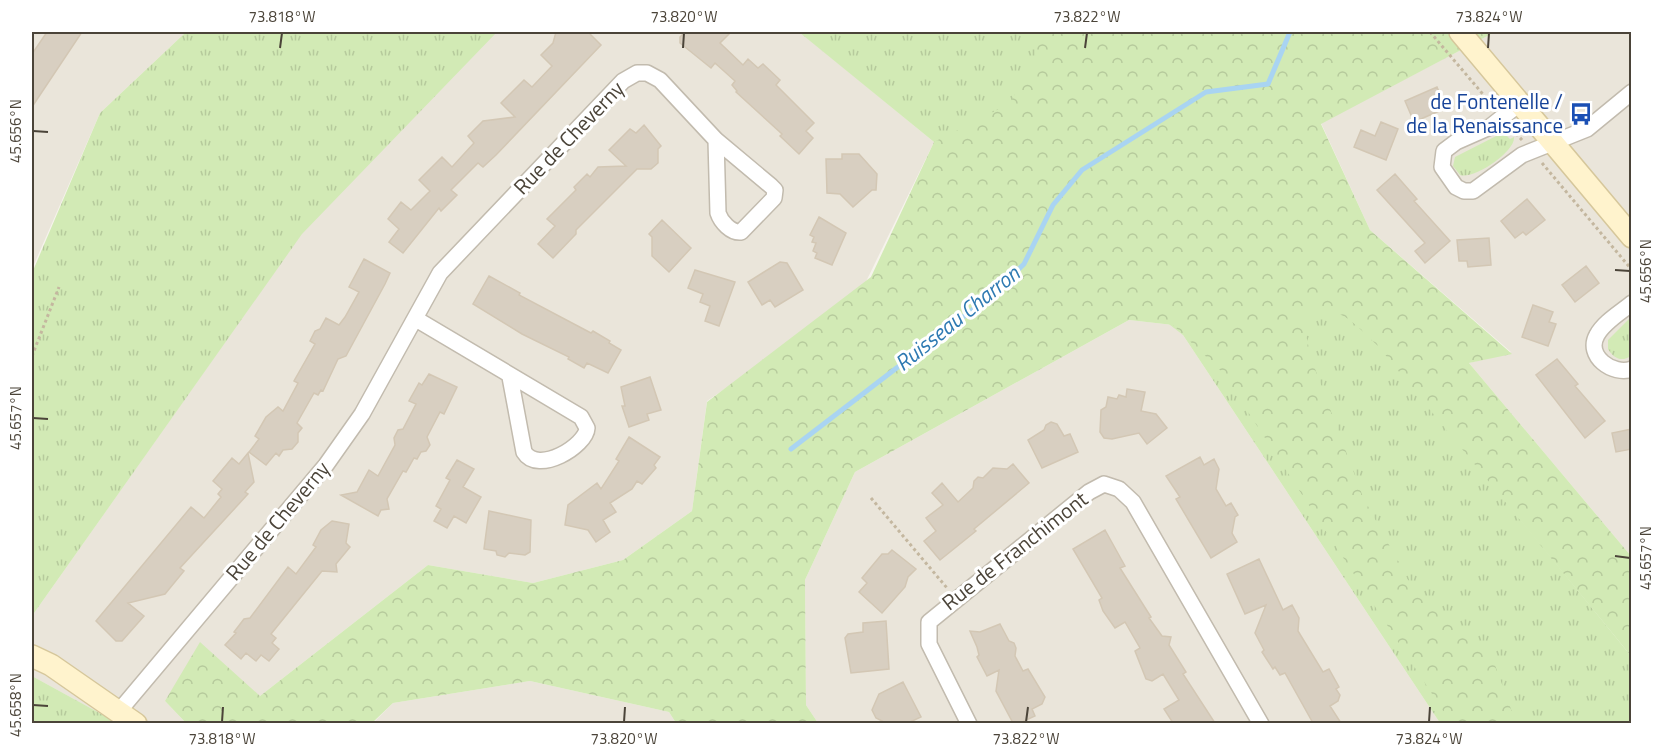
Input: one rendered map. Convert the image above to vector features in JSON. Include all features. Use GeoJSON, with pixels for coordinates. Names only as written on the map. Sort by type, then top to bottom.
{"type":"FeatureCollection","features":[{"type":"Feature","properties":{"kind":"street"},"geometry":{"type":"LineString","coordinates":[[1460,32],[1632,237]]}},
{"type":"Feature","properties":{"kind":"street","name":"Rue de Cheverny"},"geometry":{"type":"LineString","coordinates":[[128,717],[326,465],[362,414],[447,265],[633,74],[647,73],[660,80],[716,140],[775,190],[774,198],[741,232],[735,232],[722,222],[718,213],[716,140]]}},
{"type":"Feature","properties":{"kind":"street"},"geometry":{"type":"LineString","coordinates":[[1519,104],[1490,127],[1456,142],[1444,151],[1442,167],[1450,182],[1460,190],[1473,191],[1517,159],[1587,129],[1632,92]]}},
{"type":"Feature","properties":{"kind":"street"},"geometry":{"type":"LineString","coordinates":[[1632,303],[1602,329],[1597,335],[1595,347],[1599,359],[1609,367],[1622,371],[1632,369]]}},
{"type":"Feature","properties":{"kind":"street"},"geometry":{"type":"LineString","coordinates":[[416,319],[510,377],[581,417],[587,428],[584,438],[552,460],[540,462],[530,459],[524,452],[510,377]]}},
{"type":"Feature","properties":{"kind":"street","name":"Rue de Franchimont"},"geometry":{"type":"LineString","coordinates":[[969,723],[933,653],[927,629],[933,616],[1096,487],[1110,485],[1127,494],[1133,502],[1262,723]]}},
{"type":"Feature","properties":{"kind":"street"},"geometry":{"type":"LineString","coordinates":[[32,656],[51,665],[128,717]]}},
{"type":"Feature","properties":{"kind":"path"},"geometry":{"type":"LineString","coordinates":[[1430,32],[1632,270]]}},
{"type":"Feature","properties":{"kind":"path"},"geometry":{"type":"LineString","coordinates":[[32,356],[59,287]]}},
{"type":"Feature","properties":{"kind":"path"},"geometry":{"type":"LineString","coordinates":[[871,498],[956,598]]}},
{"type":"Feature","properties":{"kind":"shaded area"},"geometry":{"type":"Polygon","coordinates":[[[32,32],[186,32],[100,113],[32,269],[32,32]]]}},
{"type":"Feature","properties":{"kind":"shaded area"},"geometry":{"type":"Polygon","coordinates":[[[494,32],[800,32],[934,142],[858,298],[707,401],[692,511],[623,560],[533,583],[428,565],[260,696],[165,701],[186,723],[117,723],[32,676],[32,616],[302,233],[494,32]]]}},
{"type":"Feature","properties":{"kind":"shaded area"},"geometry":{"type":"Polygon","coordinates":[[[1495,32],[1631,32],[1631,556],[1469,363],[1511,352],[1370,230],[1321,123],[1495,32]]]}},
{"type":"Feature","properties":{"kind":"shaded area"},"geometry":{"type":"Polygon","coordinates":[[[1129,320],[1173,325],[1183,335],[1440,723],[818,723],[806,705],[805,580],[855,472],[1129,320]]]}},
{"type":"Feature","properties":{"kind":"shaded area"},"geometry":{"type":"Polygon","coordinates":[[[530,681],[669,712],[676,723],[372,724],[393,703],[530,681]]]}},
{"type":"Feature","properties":{"kind":"green space"},"geometry":{"type":"Polygon","coordinates":[[[186,32],[497,32],[302,234],[32,616],[32,273],[100,113],[186,32]]]}},
{"type":"Feature","properties":{"kind":"green space"},"geometry":{"type":"Polygon","coordinates":[[[799,32],[1125,32],[1631,656],[1631,723],[1440,723],[1183,335],[934,142],[799,32]]]}},
{"type":"Feature","properties":{"kind":"green space"},"geometry":{"type":"Polygon","coordinates":[[[1039,32],[1495,32],[1321,124],[1370,230],[1512,354],[1469,363],[1631,556],[1631,656],[1378,346],[1344,316],[1326,311],[1302,316],[1311,358],[1363,497],[1408,580],[1495,665],[1516,723],[1451,723],[1222,372],[1173,325],[1129,320],[855,472],[805,580],[806,705],[818,723],[676,723],[669,712],[530,681],[393,703],[372,723],[186,723],[165,701],[200,642],[260,696],[428,565],[533,583],[623,560],[692,511],[707,402],[871,277],[934,142],[1009,104],[1034,64],[1039,32]]]}},
{"type":"Feature","properties":{"kind":"green space"},"geometry":{"type":"Polygon","coordinates":[[[1504,132],[1511,133],[1507,136],[1510,139],[1514,137],[1508,150],[1484,169],[1460,175],[1453,166],[1455,157],[1504,132]]]}},
{"type":"Feature","properties":{"kind":"green space"},"geometry":{"type":"Polygon","coordinates":[[[1631,317],[1631,356],[1618,359],[1608,349],[1608,340],[1631,317]]]}},
{"type":"Feature","properties":{"kind":"green space"},"geometry":{"type":"Polygon","coordinates":[[[32,676],[114,721],[117,723],[32,723],[32,676]]]}},
{"type":"Feature","properties":{"kind":"building"},"geometry":{"type":"Polygon","coordinates":[[[47,32],[82,32],[32,107],[32,54],[47,32]]]}},
{"type":"Feature","properties":{"kind":"building"},"geometry":{"type":"Polygon","coordinates":[[[556,32],[588,32],[601,45],[496,155],[483,167],[478,163],[451,190],[457,195],[441,211],[439,208],[403,253],[389,242],[399,229],[388,219],[401,202],[411,210],[430,191],[419,180],[442,157],[452,167],[474,143],[468,136],[483,121],[515,117],[501,103],[524,80],[532,87],[552,66],[541,55],[553,43],[556,32]]]}},
{"type":"Feature","properties":{"kind":"building"},"geometry":{"type":"Polygon","coordinates":[[[685,32],[731,32],[720,43],[743,65],[748,59],[758,68],[763,64],[780,80],[776,85],[814,123],[806,131],[813,138],[799,154],[780,136],[782,134],[736,92],[732,85],[735,81],[715,63],[711,68],[680,43],[680,37],[685,32]]]}},
{"type":"Feature","properties":{"kind":"building"},"geometry":{"type":"Polygon","coordinates":[[[1437,87],[1446,108],[1414,122],[1405,101],[1437,87]]]}},
{"type":"Feature","properties":{"kind":"building"},"geometry":{"type":"Polygon","coordinates":[[[1381,122],[1398,129],[1386,160],[1354,147],[1361,130],[1375,136],[1381,122]]]}},
{"type":"Feature","properties":{"kind":"building"},"geometry":{"type":"Polygon","coordinates":[[[644,125],[661,146],[658,149],[658,163],[651,169],[637,169],[576,230],[576,234],[553,258],[538,244],[555,226],[547,219],[576,190],[574,187],[587,174],[590,177],[598,167],[626,166],[609,150],[630,129],[636,133],[644,125]]]}},
{"type":"Feature","properties":{"kind":"building"},"geometry":{"type":"Polygon","coordinates":[[[842,154],[859,154],[877,174],[876,190],[872,190],[853,207],[840,194],[827,193],[826,159],[842,159],[842,154]]]}},
{"type":"Feature","properties":{"kind":"building"},"geometry":{"type":"Polygon","coordinates":[[[1395,174],[1417,199],[1414,201],[1450,241],[1425,263],[1415,251],[1425,243],[1377,190],[1395,174]]]}},
{"type":"Feature","properties":{"kind":"building"},"geometry":{"type":"Polygon","coordinates":[[[1527,199],[1545,220],[1526,235],[1523,232],[1515,238],[1501,221],[1527,199]]]}},
{"type":"Feature","properties":{"kind":"building"},"geometry":{"type":"Polygon","coordinates":[[[819,217],[846,233],[832,265],[815,258],[817,253],[813,251],[816,243],[812,242],[814,237],[810,235],[819,217]]]}},
{"type":"Feature","properties":{"kind":"building"},"geometry":{"type":"Polygon","coordinates":[[[662,220],[691,248],[669,272],[652,256],[652,237],[649,234],[662,220]]]}},
{"type":"Feature","properties":{"kind":"building"},"geometry":{"type":"Polygon","coordinates":[[[1489,238],[1491,265],[1468,267],[1467,261],[1459,261],[1457,240],[1489,238]]]}},
{"type":"Feature","properties":{"kind":"building"},"geometry":{"type":"Polygon","coordinates":[[[364,259],[390,273],[385,284],[346,356],[338,359],[323,391],[321,390],[318,395],[314,393],[297,423],[302,428],[298,433],[298,442],[292,449],[283,450],[279,456],[276,453],[266,465],[249,452],[259,439],[255,436],[266,417],[278,407],[283,411],[298,383],[294,381],[315,344],[310,341],[315,331],[320,329],[326,318],[339,325],[345,317],[359,292],[349,287],[364,259]]]}},
{"type":"Feature","properties":{"kind":"building"},"geometry":{"type":"Polygon","coordinates":[[[780,262],[787,263],[803,290],[775,307],[770,300],[762,305],[748,282],[780,262]]]}},
{"type":"Feature","properties":{"kind":"building"},"geometry":{"type":"Polygon","coordinates":[[[1586,266],[1599,283],[1575,302],[1562,285],[1586,266]]]}},
{"type":"Feature","properties":{"kind":"building"},"geometry":{"type":"Polygon","coordinates":[[[695,270],[735,282],[719,326],[705,321],[710,306],[700,302],[703,294],[688,288],[695,270]]]}},
{"type":"Feature","properties":{"kind":"building"},"geometry":{"type":"Polygon","coordinates":[[[489,276],[520,293],[519,295],[610,341],[609,343],[621,350],[608,373],[587,363],[584,368],[568,359],[569,357],[522,334],[473,304],[489,276]]]}},
{"type":"Feature","properties":{"kind":"building"},"geometry":{"type":"Polygon","coordinates":[[[1533,305],[1553,312],[1549,322],[1556,324],[1548,346],[1522,337],[1533,305]]]}},
{"type":"Feature","properties":{"kind":"building"},"geometry":{"type":"Polygon","coordinates":[[[1557,359],[1578,384],[1575,386],[1605,421],[1585,438],[1536,375],[1557,359]]]}},
{"type":"Feature","properties":{"kind":"building"},"geometry":{"type":"Polygon","coordinates":[[[429,374],[457,387],[444,414],[440,412],[427,437],[430,445],[426,451],[421,452],[417,459],[414,458],[406,472],[403,471],[387,499],[389,509],[381,510],[378,516],[341,495],[357,492],[369,470],[378,476],[395,445],[394,438],[398,430],[403,429],[416,404],[409,401],[419,383],[422,385],[429,374]]]}},
{"type":"Feature","properties":{"kind":"building"},"geometry":{"type":"Polygon","coordinates":[[[650,377],[661,410],[647,414],[649,420],[629,427],[622,406],[625,406],[621,387],[650,377]]]}},
{"type":"Feature","properties":{"kind":"building"},"geometry":{"type":"Polygon","coordinates":[[[1127,389],[1145,392],[1141,411],[1156,414],[1167,428],[1147,444],[1139,433],[1112,439],[1104,438],[1100,432],[1101,410],[1106,407],[1108,397],[1117,399],[1119,395],[1126,397],[1127,389]]]}},
{"type":"Feature","properties":{"kind":"building"},"geometry":{"type":"Polygon","coordinates":[[[1051,422],[1057,424],[1064,436],[1070,434],[1078,452],[1042,468],[1028,440],[1044,430],[1051,422]]]}},
{"type":"Feature","properties":{"kind":"building"},"geometry":{"type":"Polygon","coordinates":[[[1632,429],[1632,449],[1616,452],[1612,433],[1632,429]]]}},
{"type":"Feature","properties":{"kind":"building"},"geometry":{"type":"Polygon","coordinates":[[[629,437],[660,457],[654,465],[656,468],[642,484],[637,481],[632,489],[610,503],[616,512],[603,520],[610,532],[596,542],[588,530],[565,525],[568,505],[597,483],[601,489],[619,461],[616,459],[629,437]]]}},
{"type":"Feature","properties":{"kind":"building"},"geometry":{"type":"Polygon","coordinates":[[[248,453],[254,482],[245,492],[248,494],[180,568],[184,571],[165,594],[128,603],[144,616],[122,641],[116,641],[96,621],[191,507],[204,518],[221,497],[218,494],[222,489],[213,481],[232,458],[239,464],[248,453]]]}},
{"type":"Feature","properties":{"kind":"building"},"geometry":{"type":"Polygon","coordinates":[[[1200,457],[1204,465],[1214,459],[1219,469],[1216,489],[1226,506],[1231,503],[1238,515],[1235,517],[1232,533],[1237,542],[1211,558],[1176,499],[1180,497],[1166,476],[1200,457]]]}},
{"type":"Feature","properties":{"kind":"building"},"geometry":{"type":"Polygon","coordinates":[[[457,460],[474,469],[463,487],[481,497],[466,523],[454,516],[447,528],[434,521],[441,509],[436,506],[450,480],[446,478],[457,460]]]}},
{"type":"Feature","properties":{"kind":"building"},"geometry":{"type":"Polygon","coordinates":[[[1013,464],[1029,483],[940,560],[924,541],[936,531],[926,518],[943,505],[932,493],[942,483],[958,502],[973,488],[974,481],[978,477],[983,478],[993,468],[1007,469],[1013,464]]]}},
{"type":"Feature","properties":{"kind":"building"},"geometry":{"type":"Polygon","coordinates":[[[489,511],[531,520],[530,552],[525,555],[509,553],[505,557],[497,555],[496,551],[484,549],[489,511]]]}},
{"type":"Feature","properties":{"kind":"building"},"geometry":{"type":"Polygon","coordinates":[[[332,521],[349,524],[346,543],[350,547],[336,564],[337,572],[322,571],[271,634],[276,638],[272,643],[279,649],[269,661],[261,655],[256,661],[246,653],[241,659],[225,645],[236,633],[234,632],[244,619],[250,618],[288,567],[296,574],[316,547],[313,545],[321,530],[332,521]]]}},
{"type":"Feature","properties":{"kind":"building"},"geometry":{"type":"Polygon","coordinates":[[[1105,530],[1125,566],[1120,568],[1162,636],[1171,637],[1169,645],[1186,672],[1183,674],[1215,723],[1173,723],[1164,709],[1179,700],[1163,674],[1152,681],[1146,679],[1135,651],[1140,648],[1125,622],[1115,628],[1103,611],[1099,600],[1102,598],[1073,549],[1105,530]]]}},
{"type":"Feature","properties":{"kind":"building"},"geometry":{"type":"Polygon","coordinates":[[[892,550],[916,569],[908,577],[905,587],[882,613],[859,592],[867,583],[862,578],[882,554],[888,554],[892,550]]]}},
{"type":"Feature","properties":{"kind":"building"},"geometry":{"type":"Polygon","coordinates":[[[1259,559],[1283,610],[1292,605],[1299,618],[1298,631],[1323,672],[1329,669],[1339,687],[1336,689],[1340,695],[1338,701],[1330,706],[1341,723],[1313,723],[1285,673],[1280,675],[1275,667],[1273,669],[1262,652],[1264,650],[1255,633],[1266,605],[1245,614],[1227,574],[1259,559]]]}},
{"type":"Feature","properties":{"kind":"building"},"geometry":{"type":"Polygon","coordinates":[[[886,621],[889,669],[851,673],[845,638],[848,634],[863,632],[863,623],[886,621]]]}},
{"type":"Feature","properties":{"kind":"building"},"geometry":{"type":"Polygon","coordinates":[[[1000,624],[1009,641],[1014,643],[1015,656],[1023,671],[1028,669],[1045,697],[1042,704],[1032,709],[1035,716],[1020,723],[1013,723],[996,691],[999,670],[987,676],[977,657],[979,655],[977,647],[970,631],[980,632],[1000,624]]]}},
{"type":"Feature","properties":{"kind":"building"},"geometry":{"type":"Polygon","coordinates":[[[903,682],[921,717],[908,723],[886,723],[876,718],[872,710],[879,694],[903,682]]]}},
{"type":"Feature","properties":{"kind":"waterway","name":"Ruisseau Charron"},"geometry":{"type":"LineString","coordinates":[[791,449],[993,294],[1024,264],[1053,205],[1082,170],[1206,92],[1268,84],[1290,32]]}},
{"type":"Feature","properties":{"kind":"place","name":"de Fontenelle / de la Renaissance"},"geometry":{"type":"Point","coordinates":[1581,114]}}]}
